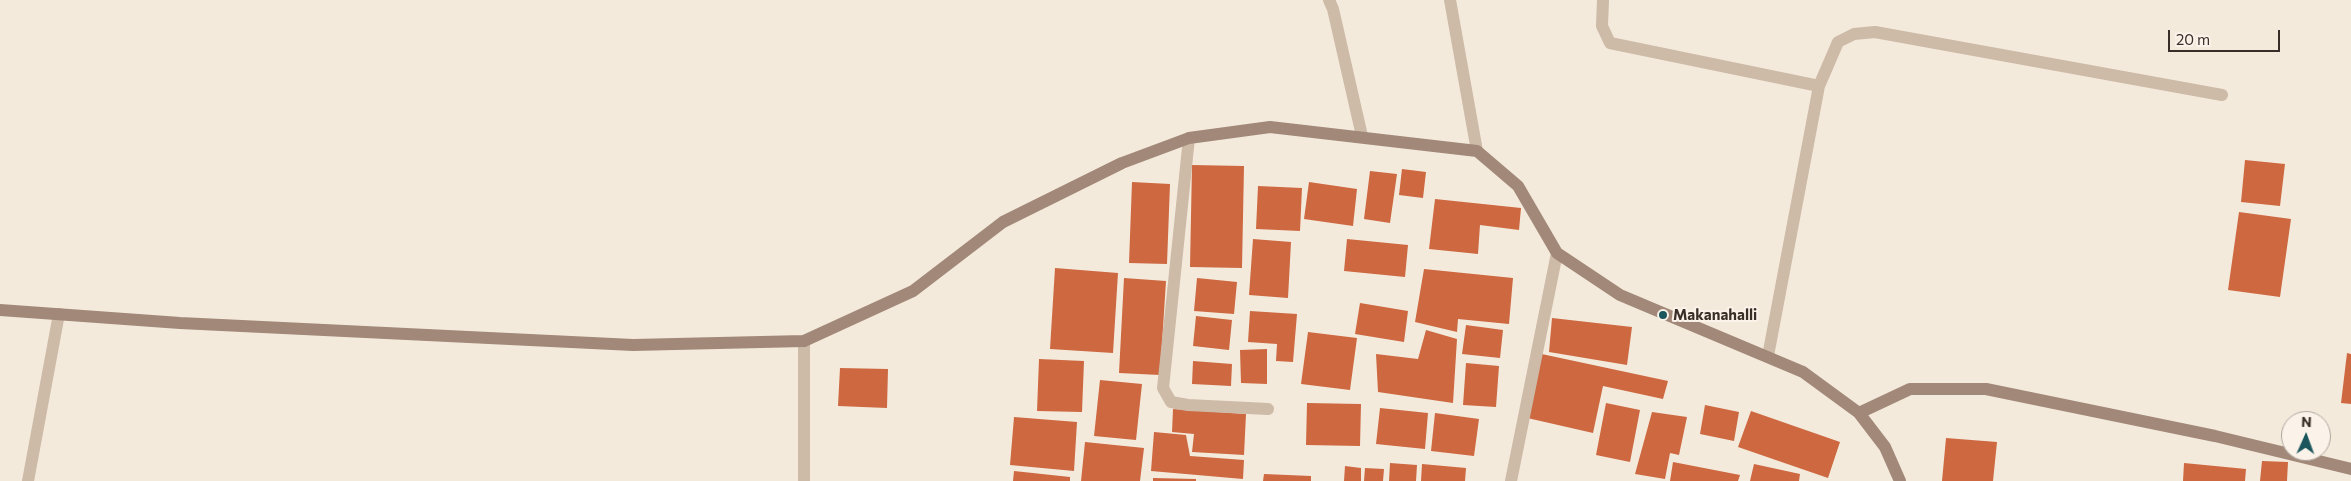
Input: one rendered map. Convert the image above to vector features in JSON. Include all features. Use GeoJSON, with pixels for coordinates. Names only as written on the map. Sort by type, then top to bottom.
{"type":"FeatureCollection","features":[{"type":"Feature","properties":{"kind":"main road"},"geometry":{"type":"LineString","coordinates":[[0,310],[180,323],[633,345],[804,341],[913,291],[1003,222],[1122,163],[1188,138],[1270,127],[1362,136],[1477,151],[1518,186],[1557,253],[1620,295],[1663,315],[1768,356],[1803,372],[1859,412],[1884,446],[1900,481]]}},
{"type":"Feature","properties":{"kind":"main road"},"geometry":{"type":"LineString","coordinates":[[1859,412],[1910,389],[1986,389],[2215,436],[2351,469]]}},
{"type":"Feature","properties":{"kind":"street"},"geometry":{"type":"LineString","coordinates":[[1329,0],[1333,8],[1362,136]]}},
{"type":"Feature","properties":{"kind":"street"},"geometry":{"type":"LineString","coordinates":[[1450,0],[1477,151]]}},
{"type":"Feature","properties":{"kind":"street"},"geometry":{"type":"LineString","coordinates":[[1603,0],[1602,26],[1610,42],[1819,86]]}},
{"type":"Feature","properties":{"kind":"street"},"geometry":{"type":"LineString","coordinates":[[1768,356],[1819,86],[1838,42],[1854,34],[1875,32],[2222,94]]}},
{"type":"Feature","properties":{"kind":"street"},"geometry":{"type":"LineString","coordinates":[[1188,138],[1163,388],[1171,402],[1188,405],[1268,409]]}},
{"type":"Feature","properties":{"kind":"street"},"geometry":{"type":"LineString","coordinates":[[1511,481],[1557,253]]}},
{"type":"Feature","properties":{"kind":"street"},"geometry":{"type":"LineString","coordinates":[[28,481],[59,314]]}},
{"type":"Feature","properties":{"kind":"street"},"geometry":{"type":"LineString","coordinates":[[804,341],[804,481]]}},
{"type":"Feature","properties":{"kind":"building"},"geometry":{"type":"Polygon","coordinates":[[[2245,160],[2285,164],[2280,206],[2241,202],[2245,160]]]}},
{"type":"Feature","properties":{"kind":"building"},"geometry":{"type":"Polygon","coordinates":[[[1192,165],[1244,166],[1242,268],[1190,267],[1192,165]]]}},
{"type":"Feature","properties":{"kind":"building"},"geometry":{"type":"Polygon","coordinates":[[[1402,169],[1426,172],[1423,198],[1399,195],[1402,169]]]}},
{"type":"Feature","properties":{"kind":"building"},"geometry":{"type":"Polygon","coordinates":[[[1370,171],[1397,174],[1390,223],[1364,219],[1370,171]]]}},
{"type":"Feature","properties":{"kind":"building"},"geometry":{"type":"Polygon","coordinates":[[[1132,182],[1170,184],[1167,264],[1129,263],[1132,182]]]}},
{"type":"Feature","properties":{"kind":"building"},"geometry":{"type":"Polygon","coordinates":[[[1309,182],[1357,189],[1353,226],[1304,219],[1309,182]]]}},
{"type":"Feature","properties":{"kind":"building"},"geometry":{"type":"Polygon","coordinates":[[[1258,186],[1302,188],[1300,231],[1256,229],[1258,186]]]}},
{"type":"Feature","properties":{"kind":"building"},"geometry":{"type":"Polygon","coordinates":[[[1435,199],[1521,208],[1519,230],[1480,225],[1478,254],[1429,249],[1435,199]]]}},
{"type":"Feature","properties":{"kind":"building"},"geometry":{"type":"Polygon","coordinates":[[[2239,212],[2291,219],[2280,297],[2228,290],[2239,212]]]}},
{"type":"Feature","properties":{"kind":"building"},"geometry":{"type":"Polygon","coordinates":[[[1253,239],[1291,242],[1288,298],[1249,295],[1253,239]]]}},
{"type":"Feature","properties":{"kind":"building"},"geometry":{"type":"Polygon","coordinates":[[[1347,239],[1408,245],[1405,277],[1344,271],[1347,239]]]}},
{"type":"Feature","properties":{"kind":"building"},"geometry":{"type":"Polygon","coordinates":[[[1055,268],[1118,273],[1113,353],[1050,349],[1055,268]]]}},
{"type":"Feature","properties":{"kind":"building"},"geometry":{"type":"Polygon","coordinates":[[[1424,269],[1513,278],[1509,324],[1458,319],[1457,332],[1415,322],[1424,269]]]}},
{"type":"Feature","properties":{"kind":"building"},"geometry":{"type":"Polygon","coordinates":[[[1124,278],[1166,281],[1160,375],[1119,373],[1124,278]]]}},
{"type":"Feature","properties":{"kind":"building"},"geometry":{"type":"Polygon","coordinates":[[[1197,278],[1237,282],[1234,314],[1194,311],[1197,278]]]}},
{"type":"Feature","properties":{"kind":"building"},"geometry":{"type":"Polygon","coordinates":[[[1360,303],[1408,311],[1404,342],[1355,334],[1360,303]]]}},
{"type":"Feature","properties":{"kind":"building"},"geometry":{"type":"Polygon","coordinates":[[[1250,311],[1297,314],[1293,362],[1276,361],[1277,344],[1248,342],[1250,311]]]}},
{"type":"Feature","properties":{"kind":"building"},"geometry":{"type":"Polygon","coordinates":[[[1196,316],[1232,320],[1229,350],[1193,346],[1196,316]]]}},
{"type":"Feature","properties":{"kind":"building"},"geometry":{"type":"Polygon","coordinates":[[[1552,318],[1632,327],[1627,365],[1549,352],[1552,318]]]}},
{"type":"Feature","properties":{"kind":"building"},"geometry":{"type":"Polygon","coordinates":[[[1466,325],[1503,330],[1500,358],[1462,354],[1466,325]]]}},
{"type":"Feature","properties":{"kind":"building"},"geometry":{"type":"Polygon","coordinates":[[[1426,330],[1457,339],[1453,403],[1378,392],[1376,354],[1418,359],[1426,330]]]}},
{"type":"Feature","properties":{"kind":"building"},"geometry":{"type":"Polygon","coordinates":[[[1308,332],[1357,338],[1350,390],[1301,384],[1308,332]]]}},
{"type":"Feature","properties":{"kind":"building"},"geometry":{"type":"Polygon","coordinates":[[[1267,349],[1267,384],[1241,383],[1240,350],[1267,349]]]}},
{"type":"Feature","properties":{"kind":"building"},"geometry":{"type":"Polygon","coordinates":[[[1537,353],[1668,381],[1663,399],[1603,386],[1593,433],[1523,417],[1537,353]]]}},
{"type":"Feature","properties":{"kind":"building"},"geometry":{"type":"Polygon","coordinates":[[[2347,353],[2351,354],[2351,404],[2341,403],[2347,353]]]}},
{"type":"Feature","properties":{"kind":"building"},"geometry":{"type":"Polygon","coordinates":[[[1039,359],[1084,361],[1082,412],[1037,411],[1039,359]]]}},
{"type":"Feature","properties":{"kind":"building"},"geometry":{"type":"Polygon","coordinates":[[[1193,361],[1232,364],[1231,386],[1192,384],[1193,361]]]}},
{"type":"Feature","properties":{"kind":"building"},"geometry":{"type":"Polygon","coordinates":[[[1466,363],[1499,366],[1496,407],[1463,405],[1466,363]]]}},
{"type":"Feature","properties":{"kind":"building"},"geometry":{"type":"Polygon","coordinates":[[[840,368],[888,369],[887,408],[838,406],[840,368]]]}},
{"type":"Feature","properties":{"kind":"building"},"geometry":{"type":"Polygon","coordinates":[[[1100,380],[1142,384],[1136,440],[1094,436],[1100,380]]]}},
{"type":"Feature","properties":{"kind":"building"},"geometry":{"type":"Polygon","coordinates":[[[1307,403],[1361,404],[1360,446],[1306,445],[1307,403]]]}},
{"type":"Feature","properties":{"kind":"building"},"geometry":{"type":"Polygon","coordinates":[[[1606,403],[1640,410],[1630,462],[1596,455],[1606,403]]]}},
{"type":"Feature","properties":{"kind":"building"},"geometry":{"type":"Polygon","coordinates":[[[1705,405],[1739,412],[1734,441],[1700,434],[1705,405]]]}},
{"type":"Feature","properties":{"kind":"building"},"geometry":{"type":"Polygon","coordinates":[[[1380,408],[1428,413],[1425,449],[1376,444],[1380,408]]]}},
{"type":"Feature","properties":{"kind":"building"},"geometry":{"type":"Polygon","coordinates":[[[1173,409],[1246,414],[1244,455],[1192,452],[1194,434],[1172,432],[1173,409]]]}},
{"type":"Feature","properties":{"kind":"building"},"geometry":{"type":"Polygon","coordinates":[[[1751,411],[1840,442],[1828,478],[1738,447],[1751,411]]]}},
{"type":"Feature","properties":{"kind":"building"},"geometry":{"type":"Polygon","coordinates":[[[1652,412],[1687,417],[1679,455],[1670,453],[1665,479],[1635,474],[1652,412]]]}},
{"type":"Feature","properties":{"kind":"building"},"geometry":{"type":"Polygon","coordinates":[[[1435,413],[1479,419],[1474,456],[1431,451],[1435,413]]]}},
{"type":"Feature","properties":{"kind":"building"},"geometry":{"type":"Polygon","coordinates":[[[1014,417],[1077,422],[1074,471],[1010,465],[1014,417]]]}},
{"type":"Feature","properties":{"kind":"building"},"geometry":{"type":"Polygon","coordinates":[[[1154,432],[1186,435],[1190,456],[1244,460],[1243,479],[1151,471],[1154,432]]]}},
{"type":"Feature","properties":{"kind":"building"},"geometry":{"type":"Polygon","coordinates":[[[1946,438],[1997,442],[1993,481],[1942,481],[1946,438]]]}},
{"type":"Feature","properties":{"kind":"building"},"geometry":{"type":"Polygon","coordinates":[[[1085,442],[1144,448],[1140,481],[1081,481],[1085,442]]]}},
{"type":"Feature","properties":{"kind":"building"},"geometry":{"type":"Polygon","coordinates":[[[2262,461],[2288,462],[2287,481],[2260,481],[2262,461]]]}},
{"type":"Feature","properties":{"kind":"building"},"geometry":{"type":"Polygon","coordinates":[[[1673,462],[1740,475],[1738,481],[1670,481],[1673,462]]]}},
{"type":"Feature","properties":{"kind":"building"},"geometry":{"type":"Polygon","coordinates":[[[1390,463],[1417,465],[1416,481],[1389,481],[1390,463]]]}},
{"type":"Feature","properties":{"kind":"building"},"geometry":{"type":"Polygon","coordinates":[[[2184,463],[2246,469],[2245,481],[2183,481],[2184,463]]]}},
{"type":"Feature","properties":{"kind":"building"},"geometry":{"type":"Polygon","coordinates":[[[1422,464],[1466,468],[1465,481],[1421,481],[1422,464]]]}},
{"type":"Feature","properties":{"kind":"building"},"geometry":{"type":"Polygon","coordinates":[[[1754,464],[1800,474],[1799,481],[1750,481],[1754,464]]]}},
{"type":"Feature","properties":{"kind":"building"},"geometry":{"type":"Polygon","coordinates":[[[1345,466],[1361,468],[1361,481],[1344,481],[1345,466]]]}},
{"type":"Feature","properties":{"kind":"building"},"geometry":{"type":"Polygon","coordinates":[[[1365,468],[1384,469],[1383,481],[1364,481],[1365,468]]]}},
{"type":"Feature","properties":{"kind":"building"},"geometry":{"type":"Polygon","coordinates":[[[1014,471],[1070,477],[1070,481],[1013,481],[1014,471]]]}},
{"type":"Feature","properties":{"kind":"building"},"geometry":{"type":"Polygon","coordinates":[[[1264,474],[1311,476],[1311,481],[1263,481],[1264,474]]]}},
{"type":"Feature","properties":{"kind":"building"},"geometry":{"type":"Polygon","coordinates":[[[1153,478],[1196,479],[1196,481],[1153,481],[1153,478]]]}},
{"type":"Feature","properties":{"kind":"place","name":"Makanahalli"},"geometry":{"type":"Point","coordinates":[1663,315]}}]}
